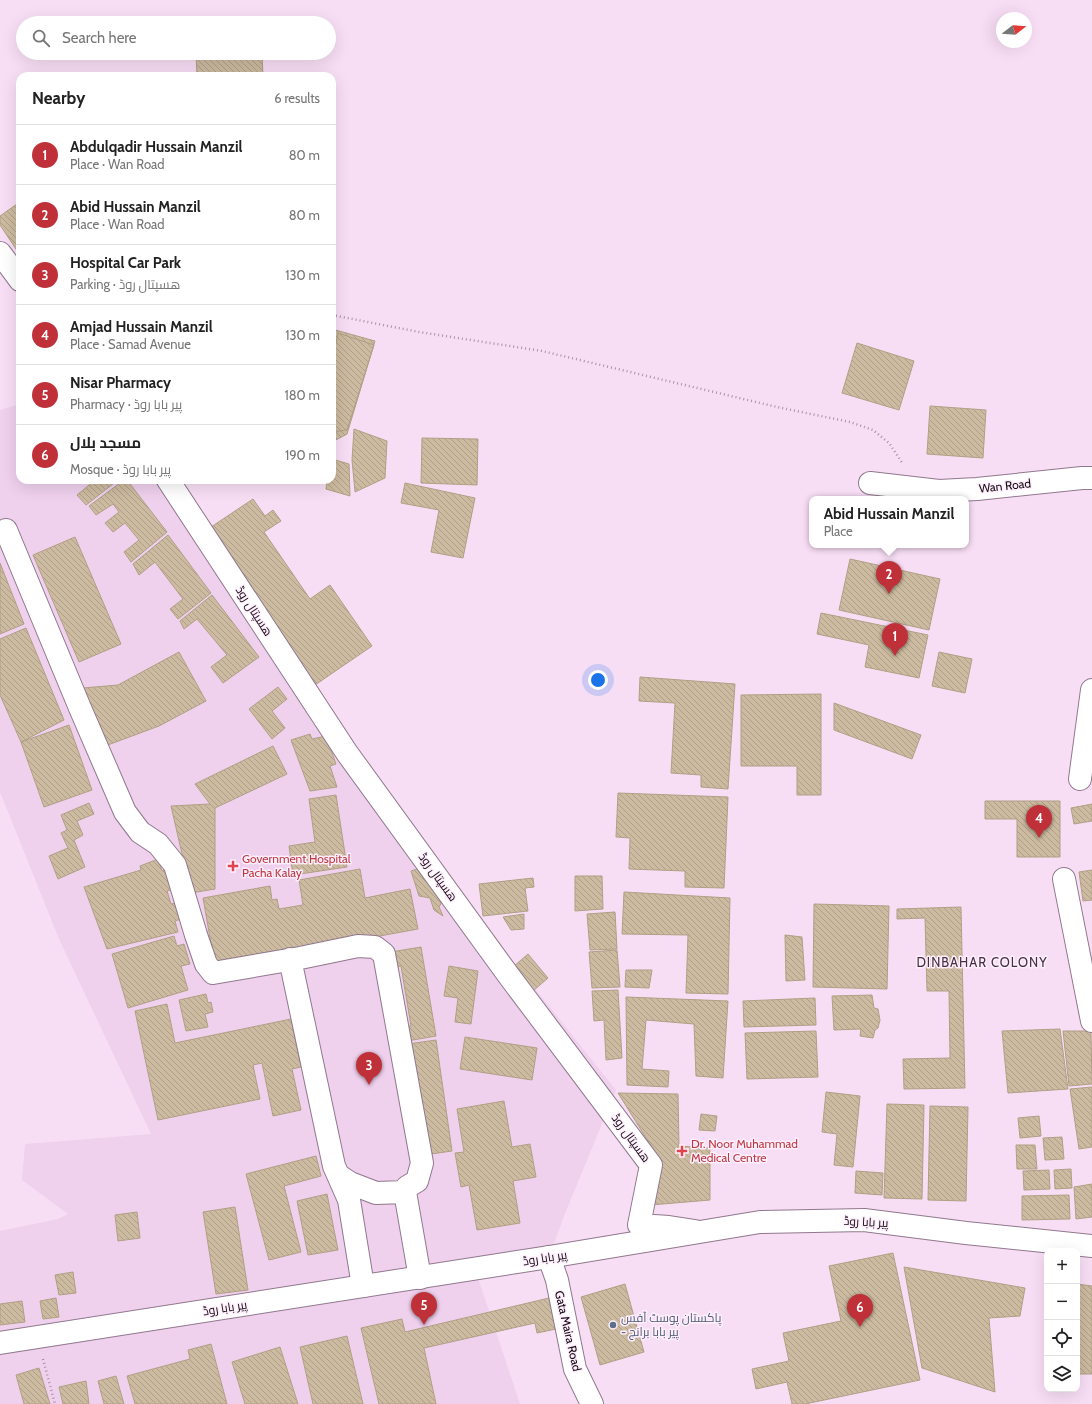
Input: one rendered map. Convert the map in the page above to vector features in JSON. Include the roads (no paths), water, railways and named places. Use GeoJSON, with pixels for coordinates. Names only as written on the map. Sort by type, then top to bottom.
{"type":"FeatureCollection","features":[{"type":"Feature","properties":{"kind":"street"},"geometry":{"type":"LineString","coordinates":[[0,253],[16,275]]}},
{"type":"Feature","properties":{"kind":"street","name":"Wan Road"},"geometry":{"type":"LineString","coordinates":[[870,483],[939,491],[1092,478]]}},
{"type":"Feature","properties":{"kind":"street","name":"ھسپتال روڈ"},"geometry":{"type":"LineString","coordinates":[[171,484],[347,754],[509,976],[651,1164],[639,1225],[669,1227],[700,1232]]}},
{"type":"Feature","properties":{"kind":"street"},"geometry":{"type":"LineString","coordinates":[[6,530],[125,812],[140,832],[158,844],[175,865],[206,964],[213,973],[358,946],[375,947],[384,954],[422,1163],[417,1181],[407,1187],[405,1192],[420,1278]]}},
{"type":"Feature","properties":{"kind":"street"},"geometry":{"type":"LineString","coordinates":[[1080,779],[1092,690]]}},
{"type":"Feature","properties":{"kind":"street"},"geometry":{"type":"LineString","coordinates":[[1064,879],[1092,1021]]}},
{"type":"Feature","properties":{"kind":"street"},"geometry":{"type":"LineString","coordinates":[[290,959],[334,1166],[349,1200],[363,1286]]}},
{"type":"Feature","properties":{"kind":"street"},"geometry":{"type":"LineString","coordinates":[[338,1175],[350,1184],[376,1193],[405,1192]]}},
{"type":"Feature","properties":{"kind":"street","name":"پیر بابا روڈ"},"geometry":{"type":"LineString","coordinates":[[0,1343],[420,1278],[760,1222],[864,1220],[966,1233],[1092,1246]]}},
{"type":"Feature","properties":{"kind":"street","name":"Gata Maira Road"},"geometry":{"type":"LineString","coordinates":[[549,1257],[557,1280],[575,1368],[592,1404]]}},
{"type":"Feature","properties":{"kind":"place","name":"Abid Hussain Manzil"},"geometry":{"type":"Point","coordinates":[889,594]}},
{"type":"Feature","properties":{"kind":"place","name":"Abdulqadir Hussain Manzil"},"geometry":{"type":"Point","coordinates":[895,656]}},
{"type":"Feature","properties":{"kind":"place","name":"Amjad Hussain Manzil"},"geometry":{"type":"Point","coordinates":[1039,838]}},
{"type":"Feature","properties":{"kind":"place","name":"Government Hospital Pacha Kalay"},"geometry":{"type":"Point","coordinates":[233,866]}},
{"type":"Feature","properties":{"kind":"place","name":"Hospital Car Park"},"geometry":{"type":"Point","coordinates":[369,1085]}},
{"type":"Feature","properties":{"kind":"place","name":"Dr. Noor Muhammad Medical Centre"},"geometry":{"type":"Point","coordinates":[682,1151]}},
{"type":"Feature","properties":{"kind":"place","name":"Nisar Pharmacy"},"geometry":{"type":"Point","coordinates":[424,1325]}},
{"type":"Feature","properties":{"kind":"place","name":"پاکستان پوسٹ آفس - پیر بابا برانچ"},"geometry":{"type":"Point","coordinates":[613,1325]}},
{"type":"Feature","properties":{"kind":"place","name":"مسجد بلال"},"geometry":{"type":"Point","coordinates":[860,1327]}},
{"type":"Feature","properties":{"kind":"district","name":"DINBAHAR COLONY"},"geometry":{"type":"Point","coordinates":[982,962]}}]}
